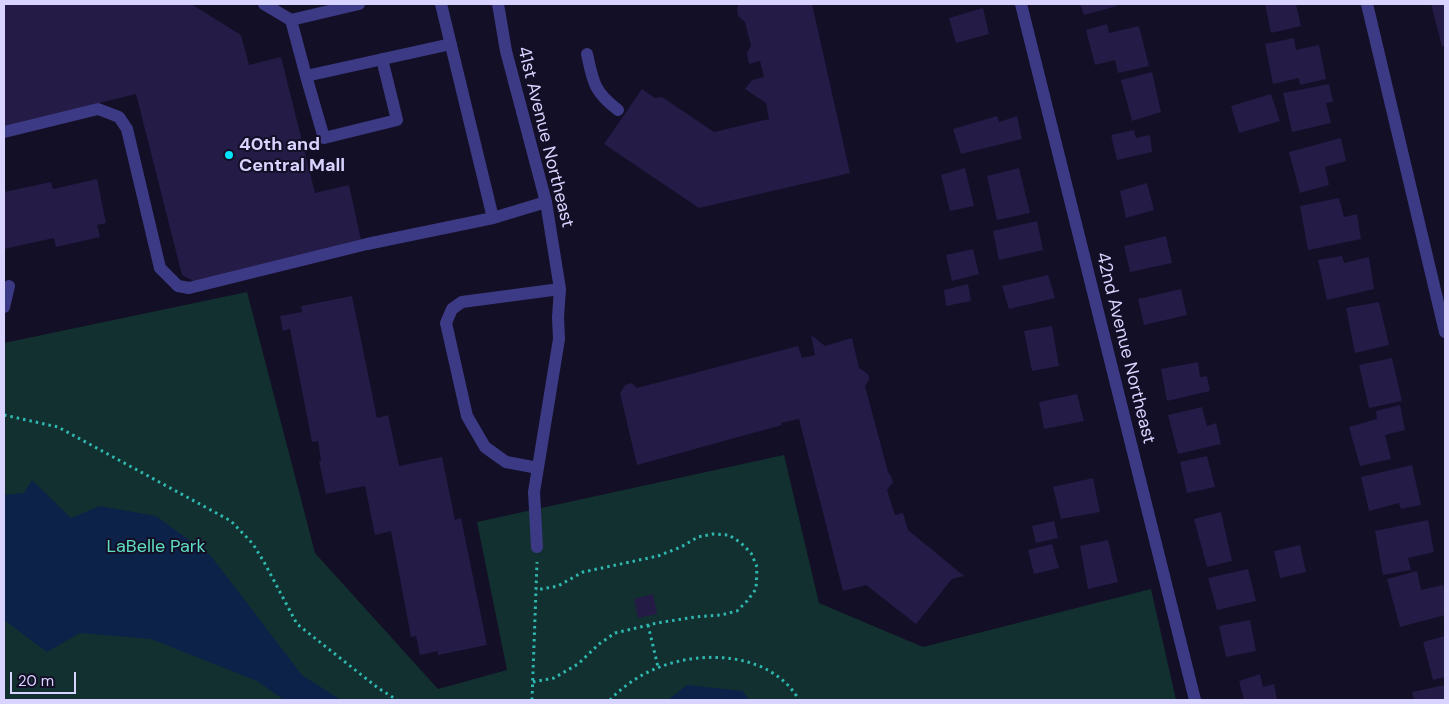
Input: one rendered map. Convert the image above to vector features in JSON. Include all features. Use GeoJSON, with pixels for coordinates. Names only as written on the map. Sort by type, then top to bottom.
{"type":"FeatureCollection","features":[{"type":"Feature","properties":{"kind":"street"},"geometry":{"type":"LineString","coordinates":[[264,4],[291,20],[359,4]]}},
{"type":"Feature","properties":{"kind":"street"},"geometry":{"type":"LineString","coordinates":[[441,4],[493,218]]}},
{"type":"Feature","properties":{"kind":"street","name":"41st Avenue Northeast"},"geometry":{"type":"LineString","coordinates":[[498,4],[506,51],[546,202],[560,290],[558,317],[560,339],[534,492],[537,546]]}},
{"type":"Feature","properties":{"kind":"street","name":"42nd Avenue Northeast"},"geometry":{"type":"LineString","coordinates":[[1021,4],[1195,700]]}},
{"type":"Feature","properties":{"kind":"street"},"geometry":{"type":"LineString","coordinates":[[1367,4],[1445,332]]}},
{"type":"Feature","properties":{"kind":"street"},"geometry":{"type":"LineString","coordinates":[[291,20],[324,138],[396,120],[382,59]]}},
{"type":"Feature","properties":{"kind":"street"},"geometry":{"type":"LineString","coordinates":[[306,76],[451,44]]}},
{"type":"Feature","properties":{"kind":"street"},"geometry":{"type":"LineString","coordinates":[[587,54],[594,85],[604,100],[618,110]]}},
{"type":"Feature","properties":{"kind":"street"},"geometry":{"type":"LineString","coordinates":[[4,132],[98,109],[118,117],[127,129],[160,268],[178,286],[189,288],[367,244],[493,218],[546,202]]}},
{"type":"Feature","properties":{"kind":"street"},"geometry":{"type":"LineString","coordinates":[[4,307],[9,286]]}},
{"type":"Feature","properties":{"kind":"street"},"geometry":{"type":"LineString","coordinates":[[538,468],[506,462],[485,447],[467,416],[446,323],[452,309],[462,302],[560,290]]}},
{"type":"Feature","properties":{"kind":"path"},"geometry":{"type":"LineString","coordinates":[[4,415],[58,427],[231,521],[253,544],[297,624],[378,688],[397,700]]}},
{"type":"Feature","properties":{"kind":"path"},"geometry":{"type":"LineString","coordinates":[[533,682],[554,678],[578,664],[599,644],[615,633],[695,617],[721,616],[737,611],[747,602],[756,589],[757,567],[752,554],[741,543],[729,535],[713,534],[698,537],[681,548],[658,556],[583,572],[558,586],[536,590]]}},
{"type":"Feature","properties":{"kind":"path"},"geometry":{"type":"LineString","coordinates":[[532,700],[537,546]]}},
{"type":"Feature","properties":{"kind":"path"},"geometry":{"type":"LineString","coordinates":[[648,625],[658,667]]}},
{"type":"Feature","properties":{"kind":"path"},"geometry":{"type":"LineString","coordinates":[[610,700],[634,680],[658,667],[695,657],[730,658],[759,665],[779,676],[799,700]]}},
{"type":"Feature","properties":{"kind":"green space","name":"LaBelle Park"},"geometry":{"type":"Polygon","coordinates":[[[247,292],[315,553],[438,689],[507,670],[477,522],[784,455],[819,603],[923,647],[1151,589],[1176,700],[4,700],[4,343],[247,292]]]}},
{"type":"Feature","properties":{"kind":"water"},"geometry":{"type":"Polygon","coordinates":[[[32,480],[71,518],[100,506],[156,516],[211,556],[302,675],[341,700],[284,700],[257,681],[151,639],[80,633],[47,652],[4,620],[4,495],[24,493],[32,480]]]}},
{"type":"Feature","properties":{"kind":"water"},"geometry":{"type":"Polygon","coordinates":[[[687,685],[743,691],[749,700],[668,700],[687,685]]]}},
{"type":"Feature","properties":{"kind":"building","name":"40th and Central Mall"},"geometry":{"type":"Polygon","coordinates":[[[4,4],[191,4],[241,35],[249,65],[281,57],[315,193],[349,185],[361,240],[196,282],[182,275],[136,94],[4,126],[4,4]]]}},
{"type":"Feature","properties":{"kind":"building"},"geometry":{"type":"Polygon","coordinates":[[[739,4],[812,4],[850,173],[699,208],[604,144],[642,89],[655,98],[662,97],[714,132],[769,119],[766,103],[745,89],[752,80],[764,77],[760,61],[749,64],[747,53],[751,46],[745,22],[738,16],[737,8],[739,4]]]}},
{"type":"Feature","properties":{"kind":"building"},"geometry":{"type":"Polygon","coordinates":[[[1080,4],[1116,4],[1117,6],[1084,15],[1080,4]]]}},
{"type":"Feature","properties":{"kind":"building"},"geometry":{"type":"Polygon","coordinates":[[[1265,4],[1296,4],[1301,26],[1271,33],[1265,4]]]}},
{"type":"Feature","properties":{"kind":"building"},"geometry":{"type":"Polygon","coordinates":[[[1431,4],[1445,4],[1445,46],[1442,46],[1431,4]]]}},
{"type":"Feature","properties":{"kind":"building"},"geometry":{"type":"Polygon","coordinates":[[[983,8],[989,34],[956,43],[949,18],[983,8]]]}},
{"type":"Feature","properties":{"kind":"building"},"geometry":{"type":"Polygon","coordinates":[[[1107,24],[1109,33],[1139,26],[1149,66],[1118,73],[1115,60],[1095,65],[1086,30],[1107,24]]]}},
{"type":"Feature","properties":{"kind":"building"},"geometry":{"type":"Polygon","coordinates":[[[1294,38],[1296,50],[1319,45],[1326,79],[1300,85],[1299,78],[1273,84],[1265,44],[1294,38]]]}},
{"type":"Feature","properties":{"kind":"building"},"geometry":{"type":"Polygon","coordinates":[[[1152,72],[1161,112],[1132,121],[1121,80],[1152,72]]]}},
{"type":"Feature","properties":{"kind":"building"},"geometry":{"type":"Polygon","coordinates":[[[1329,84],[1333,102],[1326,103],[1331,123],[1292,132],[1283,93],[1329,84]]]}},
{"type":"Feature","properties":{"kind":"building"},"geometry":{"type":"Polygon","coordinates":[[[1271,94],[1280,121],[1239,133],[1231,106],[1271,94]]]}},
{"type":"Feature","properties":{"kind":"building"},"geometry":{"type":"Polygon","coordinates":[[[997,116],[999,122],[1017,116],[1022,139],[961,154],[953,129],[997,116]]]}},
{"type":"Feature","properties":{"kind":"building"},"geometry":{"type":"Polygon","coordinates":[[[1134,130],[1136,138],[1150,135],[1152,152],[1117,160],[1111,135],[1134,130]]]}},
{"type":"Feature","properties":{"kind":"building"},"geometry":{"type":"Polygon","coordinates":[[[1341,138],[1346,161],[1325,167],[1329,185],[1300,193],[1289,152],[1341,138]]]}},
{"type":"Feature","properties":{"kind":"building"},"geometry":{"type":"Polygon","coordinates":[[[965,168],[974,206],[950,211],[941,175],[965,168]]]}},
{"type":"Feature","properties":{"kind":"building"},"geometry":{"type":"Polygon","coordinates":[[[1019,168],[1030,213],[997,220],[987,176],[1019,168]]]}},
{"type":"Feature","properties":{"kind":"building"},"geometry":{"type":"Polygon","coordinates":[[[97,179],[106,223],[97,225],[100,237],[56,247],[54,238],[4,249],[4,192],[51,182],[53,189],[97,179]]]}},
{"type":"Feature","properties":{"kind":"building"},"geometry":{"type":"Polygon","coordinates":[[[1147,183],[1154,210],[1126,218],[1120,191],[1147,183]]]}},
{"type":"Feature","properties":{"kind":"building"},"geometry":{"type":"Polygon","coordinates":[[[1339,198],[1344,217],[1357,214],[1361,239],[1308,250],[1300,206],[1339,198]]]}},
{"type":"Feature","properties":{"kind":"building"},"geometry":{"type":"Polygon","coordinates":[[[1037,221],[1043,250],[999,260],[993,231],[1037,221]]]}},
{"type":"Feature","properties":{"kind":"building"},"geometry":{"type":"Polygon","coordinates":[[[1166,236],[1172,263],[1130,272],[1124,246],[1166,236]]]}},
{"type":"Feature","properties":{"kind":"building"},"geometry":{"type":"Polygon","coordinates":[[[973,249],[979,274],[952,281],[946,255],[973,249]]]}},
{"type":"Feature","properties":{"kind":"building"},"geometry":{"type":"Polygon","coordinates":[[[1342,256],[1344,263],[1369,257],[1374,289],[1327,300],[1318,260],[1342,256]]]}},
{"type":"Feature","properties":{"kind":"building"},"geometry":{"type":"Polygon","coordinates":[[[1048,275],[1055,298],[1009,309],[1002,286],[1048,275]]]}},
{"type":"Feature","properties":{"kind":"building"},"geometry":{"type":"Polygon","coordinates":[[[968,284],[971,301],[946,306],[944,290],[968,284]]]}},
{"type":"Feature","properties":{"kind":"building"},"geometry":{"type":"Polygon","coordinates":[[[1181,289],[1187,315],[1144,325],[1138,299],[1181,289]]]}},
{"type":"Feature","properties":{"kind":"building"},"geometry":{"type":"Polygon","coordinates":[[[352,296],[377,418],[388,415],[399,466],[442,457],[455,520],[461,518],[487,645],[438,655],[438,651],[420,655],[416,636],[411,637],[391,531],[375,535],[365,486],[326,494],[319,461],[321,461],[318,441],[312,442],[290,329],[283,331],[280,316],[302,312],[301,306],[352,296]]]}},
{"type":"Feature","properties":{"kind":"building"},"geometry":{"type":"Polygon","coordinates":[[[1379,302],[1389,345],[1355,353],[1346,308],[1379,302]]]}},
{"type":"Feature","properties":{"kind":"building"},"geometry":{"type":"Polygon","coordinates":[[[1052,326],[1059,366],[1032,371],[1024,331],[1052,326]]]}},
{"type":"Feature","properties":{"kind":"building"},"geometry":{"type":"Polygon","coordinates":[[[811,335],[825,346],[852,338],[859,368],[868,374],[869,380],[865,386],[888,472],[893,482],[887,490],[895,515],[903,513],[908,530],[964,576],[952,579],[916,624],[866,585],[843,591],[799,419],[637,465],[620,393],[625,385],[632,383],[637,388],[798,346],[802,358],[815,355],[811,335]]]}},
{"type":"Feature","properties":{"kind":"building"},"geometry":{"type":"Polygon","coordinates":[[[1392,358],[1402,401],[1369,408],[1359,365],[1392,358]]]}},
{"type":"Feature","properties":{"kind":"building"},"geometry":{"type":"Polygon","coordinates":[[[1198,362],[1200,377],[1207,376],[1210,391],[1167,401],[1161,369],[1198,362]]]}},
{"type":"Feature","properties":{"kind":"building"},"geometry":{"type":"Polygon","coordinates":[[[1077,394],[1084,421],[1044,429],[1039,402],[1077,394]]]}},
{"type":"Feature","properties":{"kind":"building"},"geometry":{"type":"Polygon","coordinates":[[[1400,405],[1405,430],[1385,435],[1391,459],[1360,466],[1349,427],[1377,419],[1376,411],[1400,405]]]}},
{"type":"Feature","properties":{"kind":"building"},"geometry":{"type":"Polygon","coordinates":[[[1202,407],[1207,426],[1216,423],[1221,444],[1178,454],[1168,415],[1202,407]]]}},
{"type":"Feature","properties":{"kind":"building"},"geometry":{"type":"Polygon","coordinates":[[[1207,456],[1215,487],[1187,493],[1180,462],[1207,456]]]}},
{"type":"Feature","properties":{"kind":"building"},"geometry":{"type":"Polygon","coordinates":[[[1412,465],[1421,505],[1401,509],[1399,503],[1369,511],[1361,477],[1412,465]]]}},
{"type":"Feature","properties":{"kind":"building"},"geometry":{"type":"Polygon","coordinates":[[[1093,478],[1100,512],[1061,519],[1053,487],[1093,478]]]}},
{"type":"Feature","properties":{"kind":"building"},"geometry":{"type":"Polygon","coordinates":[[[1221,512],[1232,561],[1207,567],[1194,519],[1221,512]]]}},
{"type":"Feature","properties":{"kind":"building"},"geometry":{"type":"Polygon","coordinates":[[[1428,520],[1434,552],[1408,558],[1411,570],[1383,575],[1375,531],[1428,520]]]}},
{"type":"Feature","properties":{"kind":"building"},"geometry":{"type":"Polygon","coordinates":[[[1054,521],[1058,538],[1036,543],[1032,526],[1054,521]]]}},
{"type":"Feature","properties":{"kind":"building"},"geometry":{"type":"Polygon","coordinates":[[[1108,540],[1118,582],[1088,589],[1080,546],[1108,540]]]}},
{"type":"Feature","properties":{"kind":"building"},"geometry":{"type":"Polygon","coordinates":[[[1052,544],[1059,568],[1034,574],[1028,550],[1052,544]]]}},
{"type":"Feature","properties":{"kind":"building"},"geometry":{"type":"Polygon","coordinates":[[[1300,545],[1306,572],[1280,578],[1274,551],[1300,545]]]}},
{"type":"Feature","properties":{"kind":"building"},"geometry":{"type":"Polygon","coordinates":[[[1248,569],[1256,601],[1217,610],[1208,578],[1248,569]]]}},
{"type":"Feature","properties":{"kind":"building"},"geometry":{"type":"Polygon","coordinates":[[[1417,571],[1421,590],[1443,585],[1445,615],[1400,627],[1387,579],[1417,571]]]}},
{"type":"Feature","properties":{"kind":"building"},"geometry":{"type":"Polygon","coordinates":[[[653,594],[657,614],[638,618],[634,599],[653,594]]]}},
{"type":"Feature","properties":{"kind":"building"},"geometry":{"type":"Polygon","coordinates":[[[1250,620],[1256,651],[1226,657],[1219,626],[1250,620]]]}},
{"type":"Feature","properties":{"kind":"building"},"geometry":{"type":"Polygon","coordinates":[[[1445,636],[1445,677],[1433,680],[1423,642],[1445,636]]]}},
{"type":"Feature","properties":{"kind":"building"},"geometry":{"type":"Polygon","coordinates":[[[1260,674],[1263,687],[1274,684],[1277,700],[1244,700],[1239,681],[1260,674]]]}},
{"type":"Feature","properties":{"kind":"building"},"geometry":{"type":"Polygon","coordinates":[[[1445,685],[1445,700],[1414,700],[1412,692],[1445,685]]]}},
{"type":"Feature","properties":{"kind":"place","name":"40th and Central Mall"},"geometry":{"type":"Point","coordinates":[229,155]}}]}
